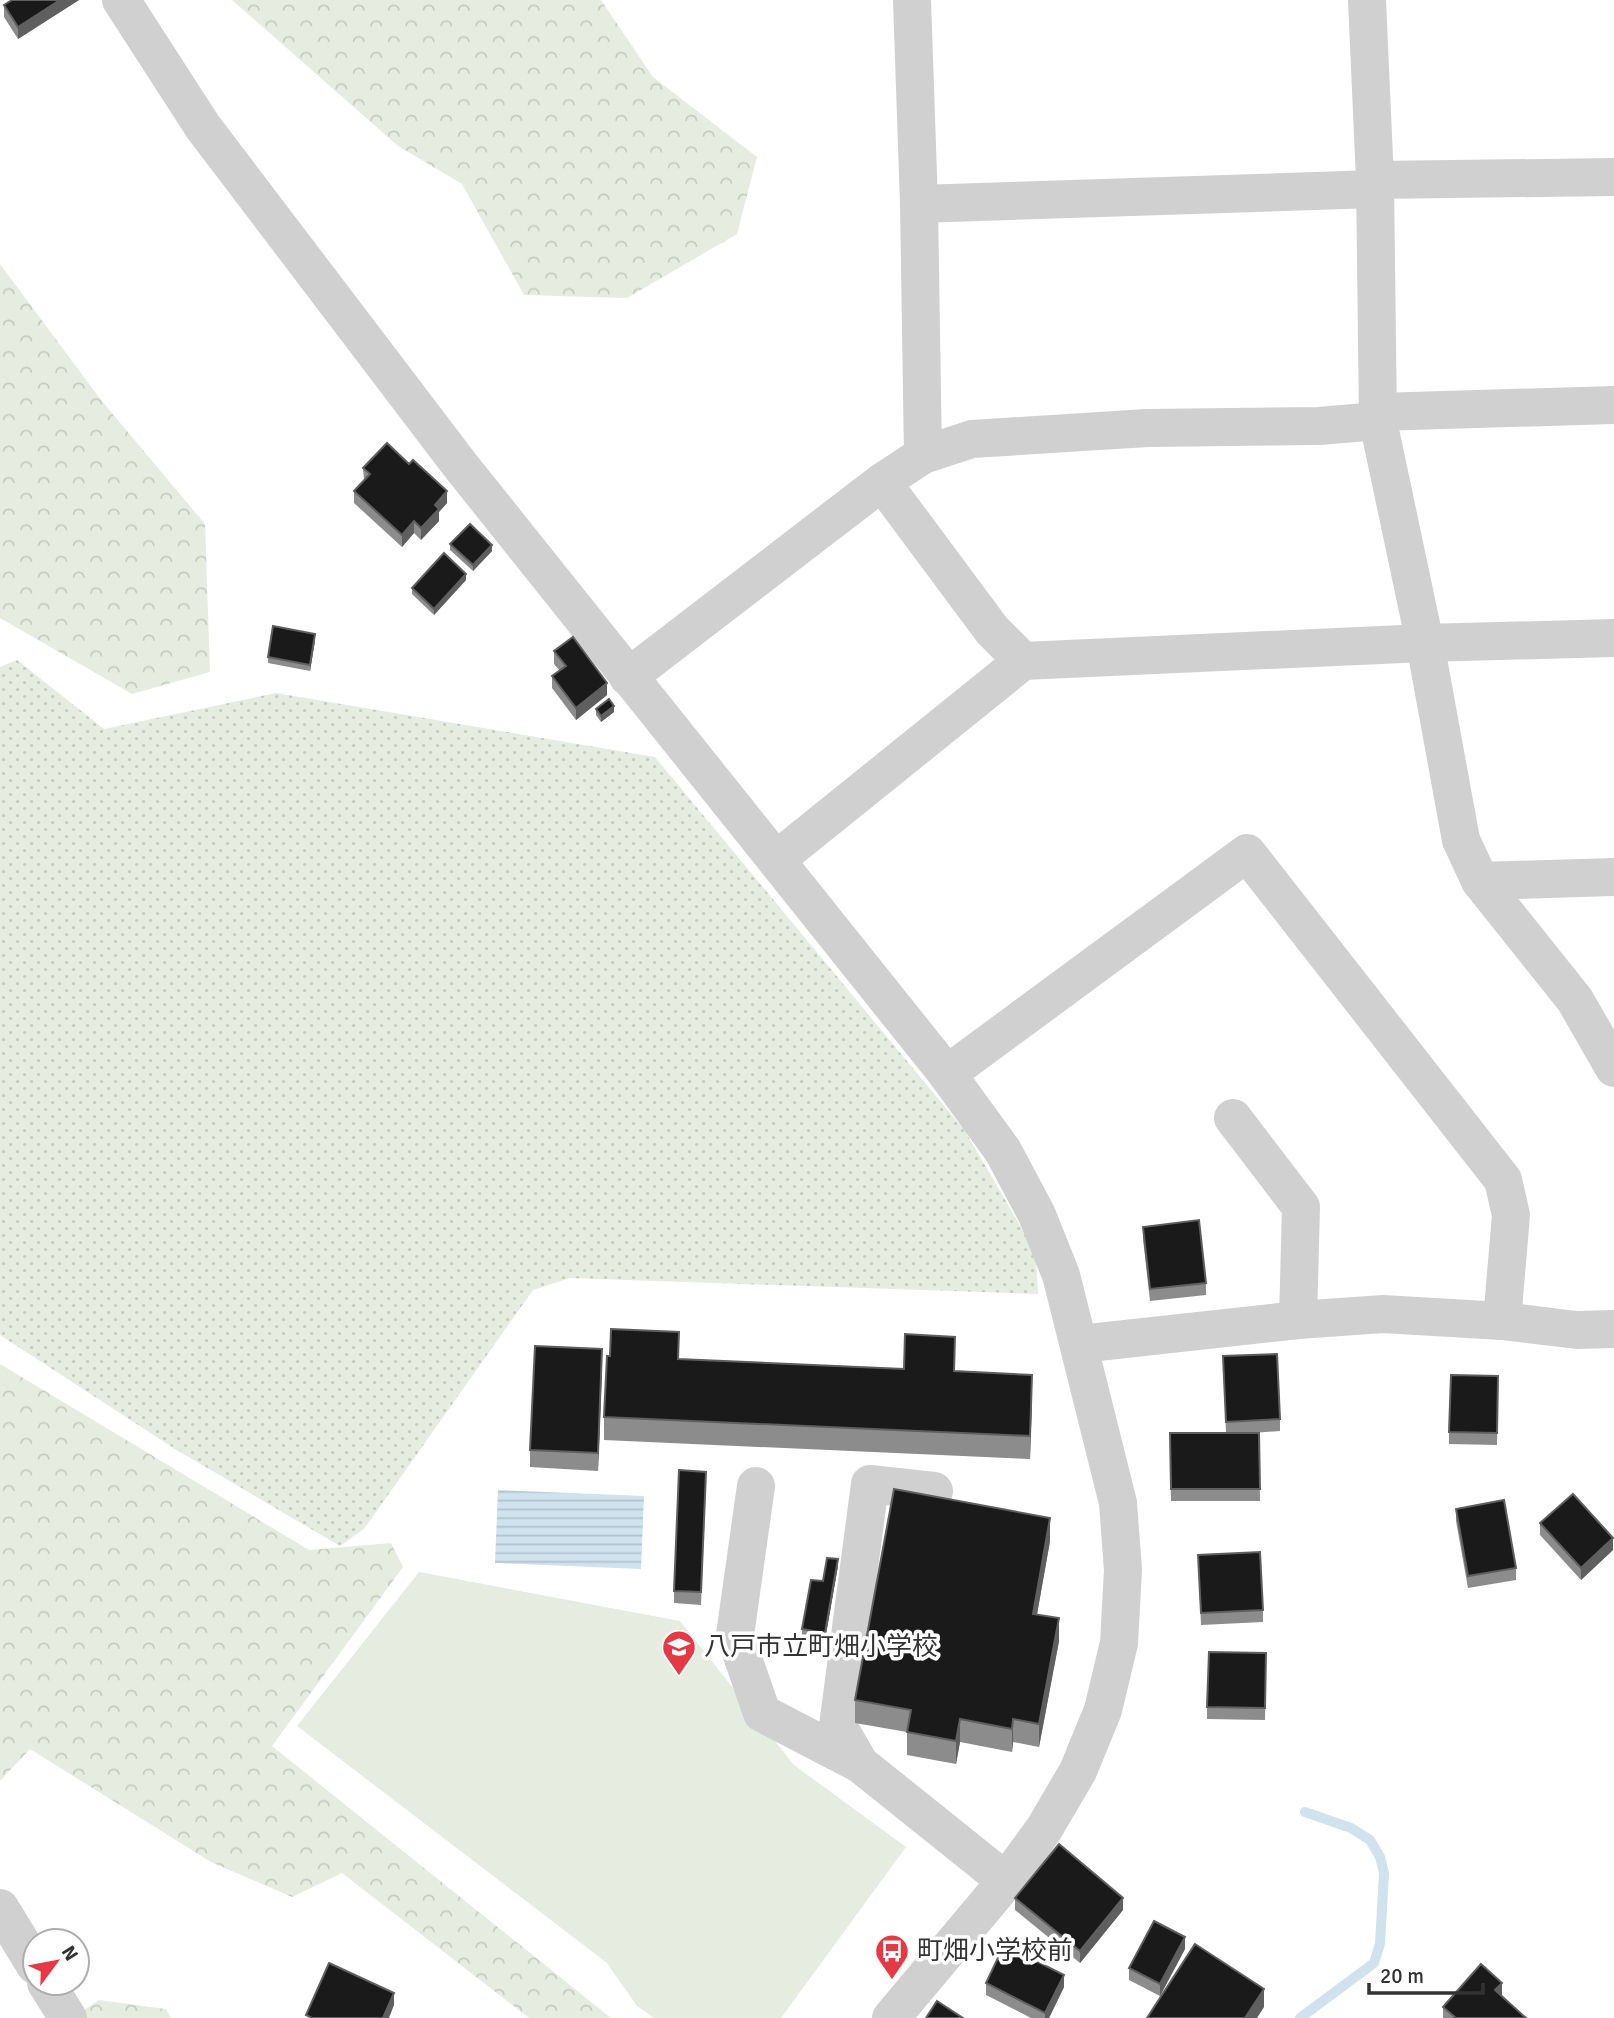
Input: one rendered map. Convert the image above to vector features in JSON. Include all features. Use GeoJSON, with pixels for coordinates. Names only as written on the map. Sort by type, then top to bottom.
{"type":"FeatureCollection","features":[{"type":"Feature","properties":{"kind":"street"},"geometry":{"type":"LineString","coordinates":[[121,0],[211,138],[460,465],[947,1074],[1003,1151],[1037,1215],[1061,1275],[1118,1503],[1123,1570],[1119,1643],[1103,1710],[1078,1771],[1044,1829],[1006,1881],[900,2007]]}},
{"type":"Feature","properties":{"kind":"street"},"geometry":{"type":"LineString","coordinates":[[912,0],[923,455]]}},
{"type":"Feature","properties":{"kind":"street"},"geometry":{"type":"LineString","coordinates":[[1367,0],[1375,185],[1378,416],[1425,643],[1461,840],[1480,881],[1575,1000],[1614,1068]]}},
{"type":"Feature","properties":{"kind":"street"},"geometry":{"type":"LineString","coordinates":[[919,204],[1614,177]]}},
{"type":"Feature","properties":{"kind":"street"},"geometry":{"type":"LineString","coordinates":[[628,677],[882,482],[923,455],[972,439],[1147,428],[1319,426],[1378,416],[1614,405]]}},
{"type":"Feature","properties":{"kind":"street"},"geometry":{"type":"LineString","coordinates":[[882,482],[992,630],[1023,661]]}},
{"type":"Feature","properties":{"kind":"street"},"geometry":{"type":"LineString","coordinates":[[776,860],[1023,661],[1425,643],[1614,638]]}},
{"type":"Feature","properties":{"kind":"street"},"geometry":{"type":"LineString","coordinates":[[947,1074],[1247,853],[1503,1180],[1511,1214],[1502,1321]]}},
{"type":"Feature","properties":{"kind":"street"},"geometry":{"type":"LineString","coordinates":[[1480,881],[1614,877]]}},
{"type":"Feature","properties":{"kind":"street"},"geometry":{"type":"LineString","coordinates":[[1233,1118],[1301,1207],[1298,1320]]}},
{"type":"Feature","properties":{"kind":"street"},"geometry":{"type":"LineString","coordinates":[[1080,1344],[1298,1320],[1383,1314],[1502,1321],[1577,1329],[1614,1329]]}},
{"type":"Feature","properties":{"kind":"street"},"geometry":{"type":"LineString","coordinates":[[860,1764],[838,1727],[870,1484],[934,1491]]}},
{"type":"Feature","properties":{"kind":"street"},"geometry":{"type":"LineString","coordinates":[[756,1486],[735,1635],[762,1713],[860,1764],[1006,1881]]}},
{"type":"Feature","properties":{"kind":"street"},"geometry":{"type":"LineString","coordinates":[[0,1908],[21,1942]]}},
{"type":"Feature","properties":{"kind":"street"},"geometry":{"type":"LineString","coordinates":[[55,1997],[68,2018]]}},
{"type":"Feature","properties":{"kind":"street"},"geometry":{"type":"LineString","coordinates":[[900,2007],[946,2012]]}},
{"type":"Feature","properties":{"kind":"green space"},"geometry":{"type":"Polygon","coordinates":[[[232,0],[601,0],[653,77],[757,157],[737,234],[627,298],[524,295],[462,184],[398,146],[232,0]]]}},
{"type":"Feature","properties":{"kind":"green space"},"geometry":{"type":"Polygon","coordinates":[[[0,264],[101,400],[205,524],[210,672],[132,694],[0,618],[0,264]]]}},
{"type":"Feature","properties":{"kind":"green space"},"geometry":{"type":"Polygon","coordinates":[[[17,660],[104,729],[276,693],[655,757],[965,1131],[1021,1227],[1036,1259],[1038,1294],[570,1278],[533,1290],[364,1529],[340,1546],[175,1449],[0,1335],[0,667],[17,660]]]}},
{"type":"Feature","properties":{"kind":"green space"},"geometry":{"type":"Polygon","coordinates":[[[0,1364],[309,1550],[391,1543],[403,1567],[272,1746],[611,2018],[529,2018],[342,1873],[292,1897],[211,1862],[30,1749],[0,1781],[0,1364]]]}},
{"type":"Feature","properties":{"kind":"green space"},"geometry":{"type":"Polygon","coordinates":[[[419,1572],[680,1621],[794,1765],[906,1847],[781,2018],[654,2018],[637,2006],[607,1963],[297,1726],[419,1572]]]}},
{"type":"Feature","properties":{"kind":"green space"},"geometry":{"type":"Polygon","coordinates":[[[99,2000],[166,2009],[171,2018],[72,2018],[99,2000]]]}},
{"type":"Feature","properties":{"kind":"water"},"geometry":{"type":"Polygon","coordinates":[[[498,1490],[644,1496],[641,1569],[495,1563],[498,1490]]]}},
{"type":"Feature","properties":{"kind":"building"},"geometry":{"type":"Polygon","coordinates":[[[12,0],[60,0],[18,27],[4,5],[12,0]]]}},
{"type":"Feature","properties":{"kind":"building"},"geometry":{"type":"Polygon","coordinates":[[[387,443],[409,464],[413,460],[447,491],[435,505],[439,509],[421,528],[414,521],[402,535],[354,491],[370,474],[363,468],[387,443]]]}},
{"type":"Feature","properties":{"kind":"building"},"geometry":{"type":"Polygon","coordinates":[[[470,524],[492,545],[473,565],[450,544],[470,524]]]}},
{"type":"Feature","properties":{"kind":"building"},"geometry":{"type":"Polygon","coordinates":[[[444,553],[466,574],[434,609],[412,588],[444,553]]]}},
{"type":"Feature","properties":{"kind":"building"},"geometry":{"type":"Polygon","coordinates":[[[273,626],[315,634],[310,665],[268,657],[273,626]]]}},
{"type":"Feature","properties":{"kind":"building"},"geometry":{"type":"Polygon","coordinates":[[[573,637],[607,683],[576,708],[552,676],[566,666],[554,651],[573,637]]]}},
{"type":"Feature","properties":{"kind":"building"},"geometry":{"type":"Polygon","coordinates":[[[609,699],[614,706],[601,716],[596,709],[609,699]]]}},
{"type":"Feature","properties":{"kind":"building"},"geometry":{"type":"Polygon","coordinates":[[[1199,1220],[1206,1283],[1150,1289],[1143,1227],[1199,1220]]]}},
{"type":"Feature","properties":{"kind":"building"},"geometry":{"type":"Polygon","coordinates":[[[611,1329],[679,1332],[678,1359],[904,1369],[905,1334],[955,1337],[954,1371],[1032,1375],[1030,1436],[604,1417],[611,1329]]]}},
{"type":"Feature","properties":{"kind":"building"},"geometry":{"type":"Polygon","coordinates":[[[535,1346],[602,1349],[598,1453],[530,1450],[535,1346]]]}},
{"type":"Feature","properties":{"kind":"building"},"geometry":{"type":"Polygon","coordinates":[[[1277,1354],[1280,1419],[1226,1422],[1223,1356],[1277,1354]]]}},
{"type":"Feature","properties":{"kind":"building"},"geometry":{"type":"Polygon","coordinates":[[[1451,1375],[1498,1376],[1497,1433],[1449,1432],[1451,1375]]]}},
{"type":"Feature","properties":{"kind":"building"},"geometry":{"type":"Polygon","coordinates":[[[1170,1433],[1259,1433],[1260,1489],[1171,1489],[1170,1433]]]}},
{"type":"Feature","properties":{"kind":"building"},"geometry":{"type":"Polygon","coordinates":[[[679,1470],[706,1472],[701,1592],[674,1591],[679,1470]]]}},
{"type":"Feature","properties":{"kind":"building"},"geometry":{"type":"Polygon","coordinates":[[[894,1489],[1050,1518],[1033,1614],[1059,1618],[1039,1724],[1013,1719],[1012,1729],[960,1719],[956,1741],[907,1732],[911,1710],[855,1700],[894,1489]]]}},
{"type":"Feature","properties":{"kind":"building"},"geometry":{"type":"Polygon","coordinates":[[[1573,1494],[1613,1538],[1581,1568],[1540,1523],[1573,1494]]]}},
{"type":"Feature","properties":{"kind":"building"},"geometry":{"type":"Polygon","coordinates":[[[1504,1500],[1516,1568],[1468,1576],[1456,1509],[1504,1500]]]}},
{"type":"Feature","properties":{"kind":"building"},"geometry":{"type":"Polygon","coordinates":[[[1260,1552],[1263,1610],[1201,1613],[1198,1555],[1260,1552]]]}},
{"type":"Feature","properties":{"kind":"building"},"geometry":{"type":"Polygon","coordinates":[[[827,1558],[838,1559],[825,1633],[802,1629],[811,1580],[823,1581],[827,1558]]]}},
{"type":"Feature","properties":{"kind":"building"},"geometry":{"type":"Polygon","coordinates":[[[1209,1652],[1266,1653],[1265,1708],[1207,1707],[1209,1652]]]}},
{"type":"Feature","properties":{"kind":"building"},"geometry":{"type":"Polygon","coordinates":[[[1059,1844],[1123,1898],[1080,1951],[1015,1898],[1059,1844]]]}},
{"type":"Feature","properties":{"kind":"building"},"geometry":{"type":"Polygon","coordinates":[[[1154,1921],[1185,1937],[1160,1984],[1129,1968],[1154,1921]]]}},
{"type":"Feature","properties":{"kind":"building"},"geometry":{"type":"Polygon","coordinates":[[[1195,1944],[1264,1989],[1245,2018],[1147,2018],[1195,1944]]]}},
{"type":"Feature","properties":{"kind":"building"},"geometry":{"type":"Polygon","coordinates":[[[1004,1945],[1064,1975],[1045,2013],[986,1983],[1004,1945]]]}},
{"type":"Feature","properties":{"kind":"building"},"geometry":{"type":"Polygon","coordinates":[[[329,1963],[394,1993],[383,2018],[312,2018],[306,2015],[329,1963]]]}},
{"type":"Feature","properties":{"kind":"building"},"geometry":{"type":"Polygon","coordinates":[[[1481,1964],[1502,1983],[1495,1990],[1526,2018],[1456,2018],[1443,2007],[1481,1964]]]}},
{"type":"Feature","properties":{"kind":"building"},"geometry":{"type":"Polygon","coordinates":[[[937,2001],[963,2018],[926,2018],[937,2001]]]}},
{"type":"Feature","properties":{"kind":"waterway"},"geometry":{"type":"LineString","coordinates":[[1300,2018],[1374,1963],[1380,1944],[1384,1873],[1380,1857],[1370,1840],[1351,1828],[1305,1812]]}},
{"type":"Feature","properties":{"kind":"place","name":"八戸市立町畑小学校"},"geometry":{"type":"Point","coordinates":[679,1677]}},
{"type":"Feature","properties":{"kind":"place","name":"町畑小学校前"},"geometry":{"type":"Point","coordinates":[892,1981]}}]}
